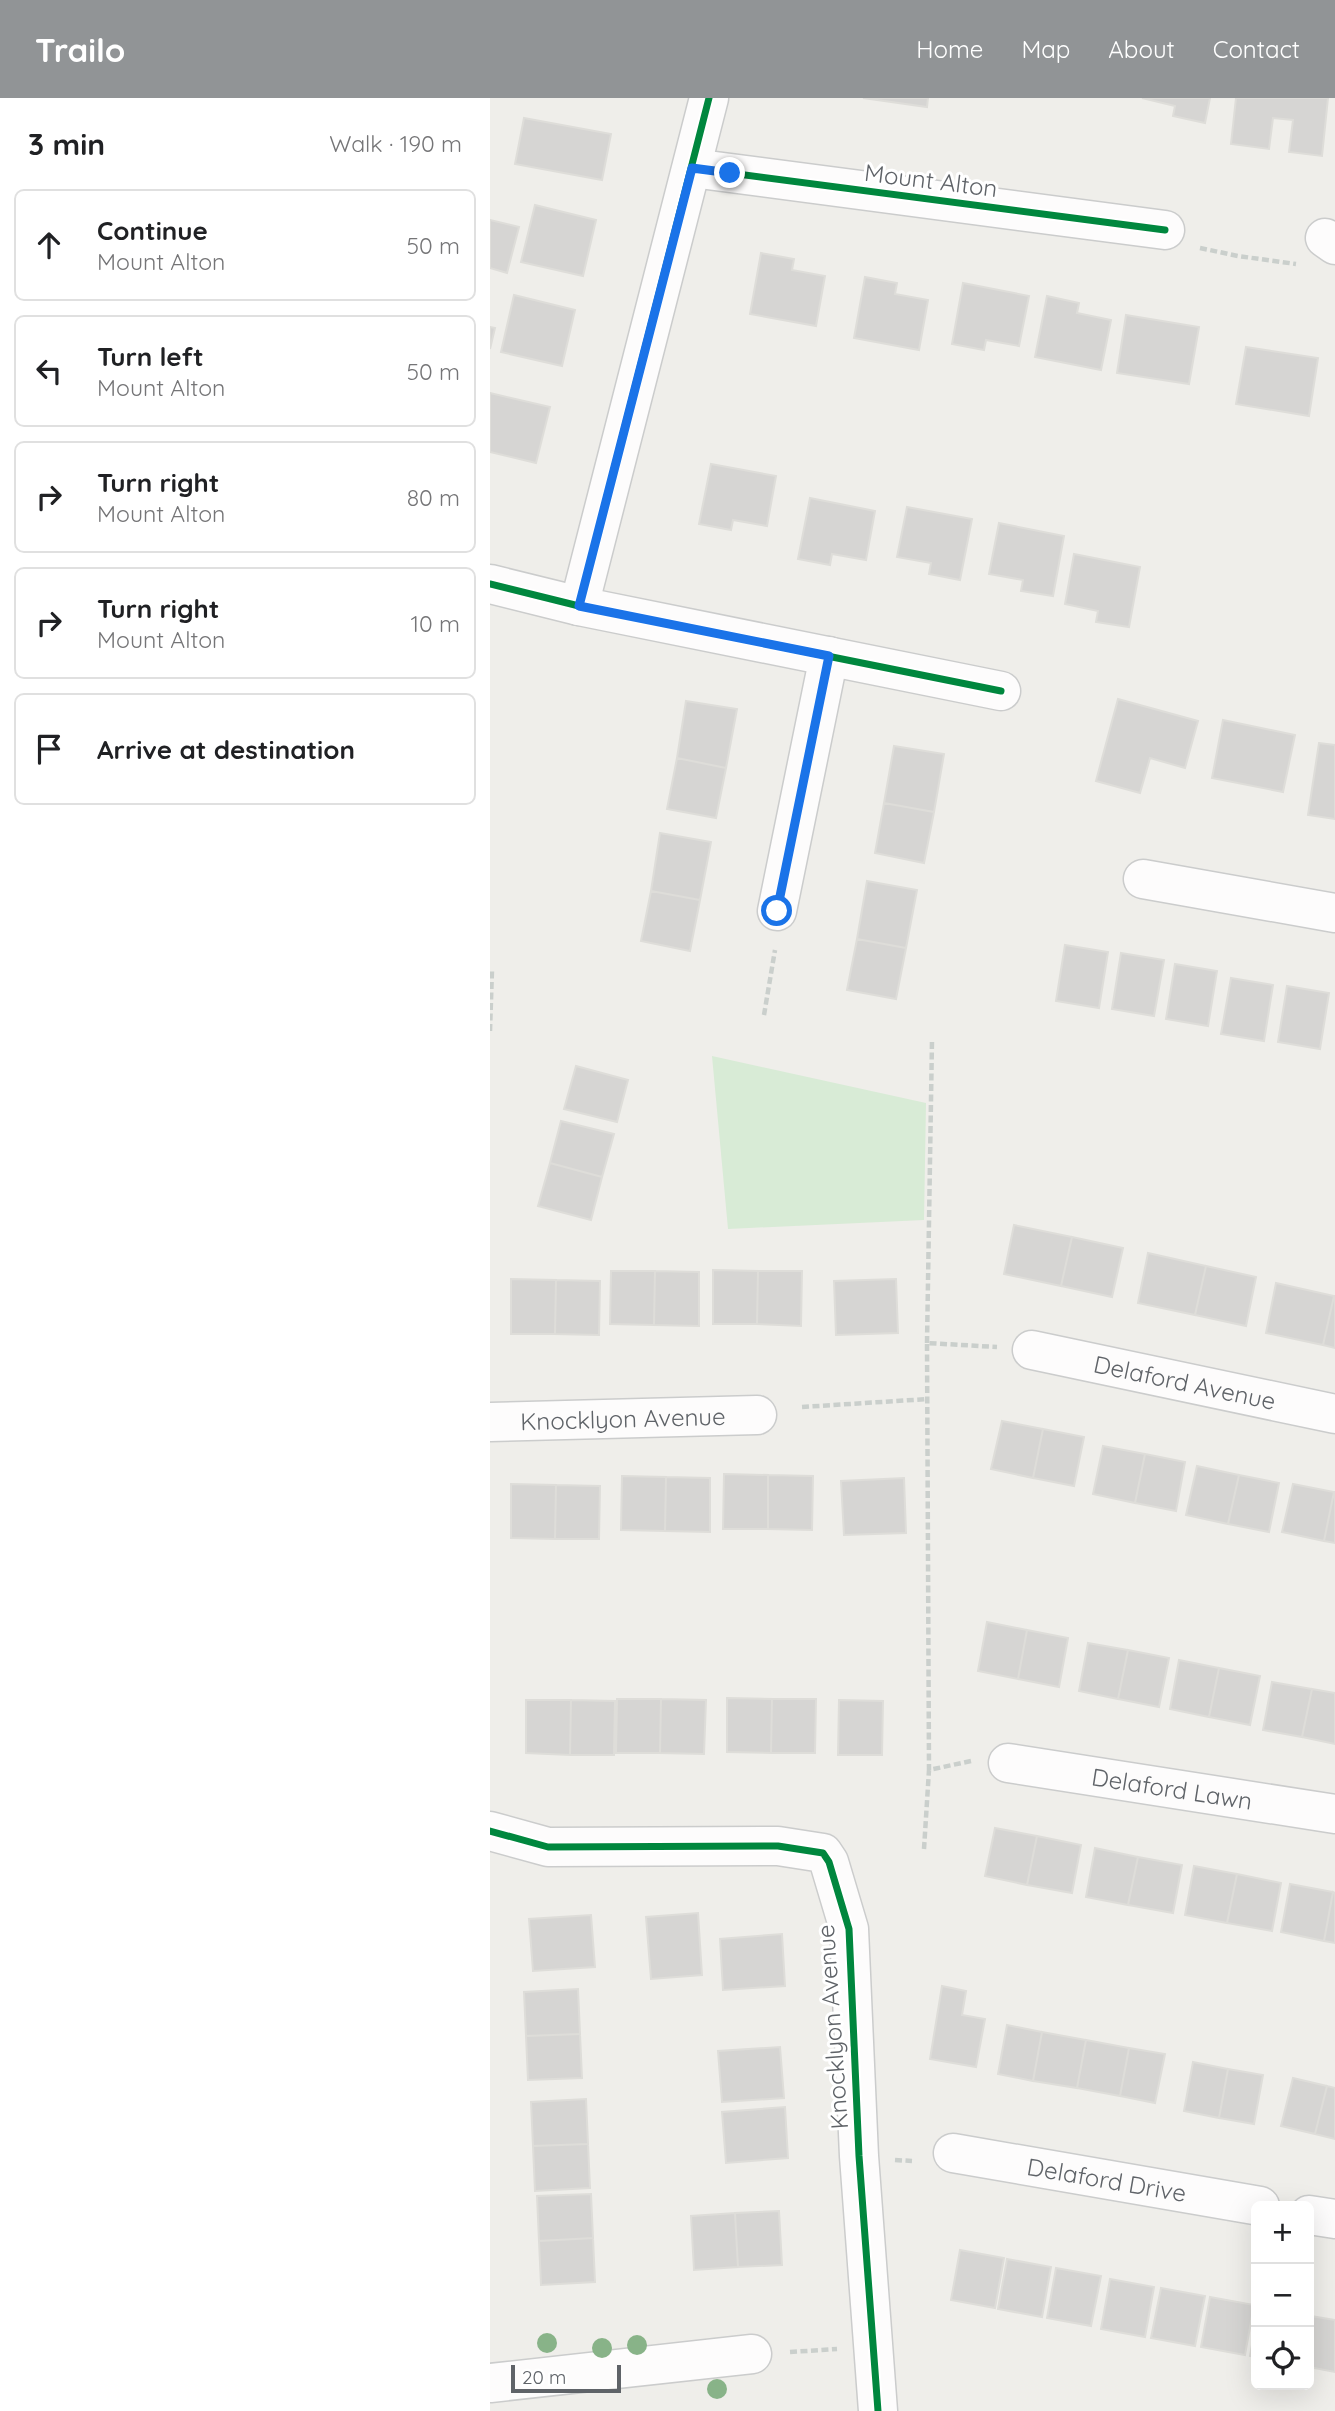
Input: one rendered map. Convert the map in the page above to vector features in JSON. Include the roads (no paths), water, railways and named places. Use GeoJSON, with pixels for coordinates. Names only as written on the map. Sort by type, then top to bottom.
{"type":"FeatureCollection","features":[{"type":"Feature","properties":{"kind":"street"},"geometry":{"type":"LineString","coordinates":[[579,606],[709,98]]}},
{"type":"Feature","properties":{"kind":"street","name":"Mount Alton"},"geometry":{"type":"LineString","coordinates":[[692,168],[1165,230]]}},
{"type":"Feature","properties":{"kind":"street"},"geometry":{"type":"LineString","coordinates":[[490,584],[579,606],[1002,691]]}},
{"type":"Feature","properties":{"kind":"street"},"geometry":{"type":"LineString","coordinates":[[777,911],[829,656]]}},
{"type":"Feature","properties":{"kind":"street"},"geometry":{"type":"LineString","coordinates":[[1143,879],[1335,913]]}},
{"type":"Feature","properties":{"kind":"street","name":"Delaford Avenue"},"geometry":{"type":"LineString","coordinates":[[1015,1349],[1335,1414]]}},
{"type":"Feature","properties":{"kind":"street","name":"Knocklyon Avenue"},"geometry":{"type":"LineString","coordinates":[[490,1422],[757,1415]]}},
{"type":"Feature","properties":{"kind":"street","name":"Delaford Lawn"},"geometry":{"type":"LineString","coordinates":[[992,1761],[1335,1814]]}},
{"type":"Feature","properties":{"kind":"street","name":"Knocklyon Avenue"},"geometry":{"type":"LineString","coordinates":[[490,1831],[548,1847],[778,1846],[823,1853],[829,1862],[849,1929],[859,2157],[878,2411]]}},
{"type":"Feature","properties":{"kind":"street","name":"Delaford Drive"},"geometry":{"type":"LineString","coordinates":[[953,2153],[1251,2204]]}},
{"type":"Feature","properties":{"kind":"street"},"geometry":{"type":"LineString","coordinates":[[1314,2216],[1335,2219]]}},
{"type":"Feature","properties":{"kind":"street"},"geometry":{"type":"LineString","coordinates":[[490,2383],[769,2353]]}}]}
